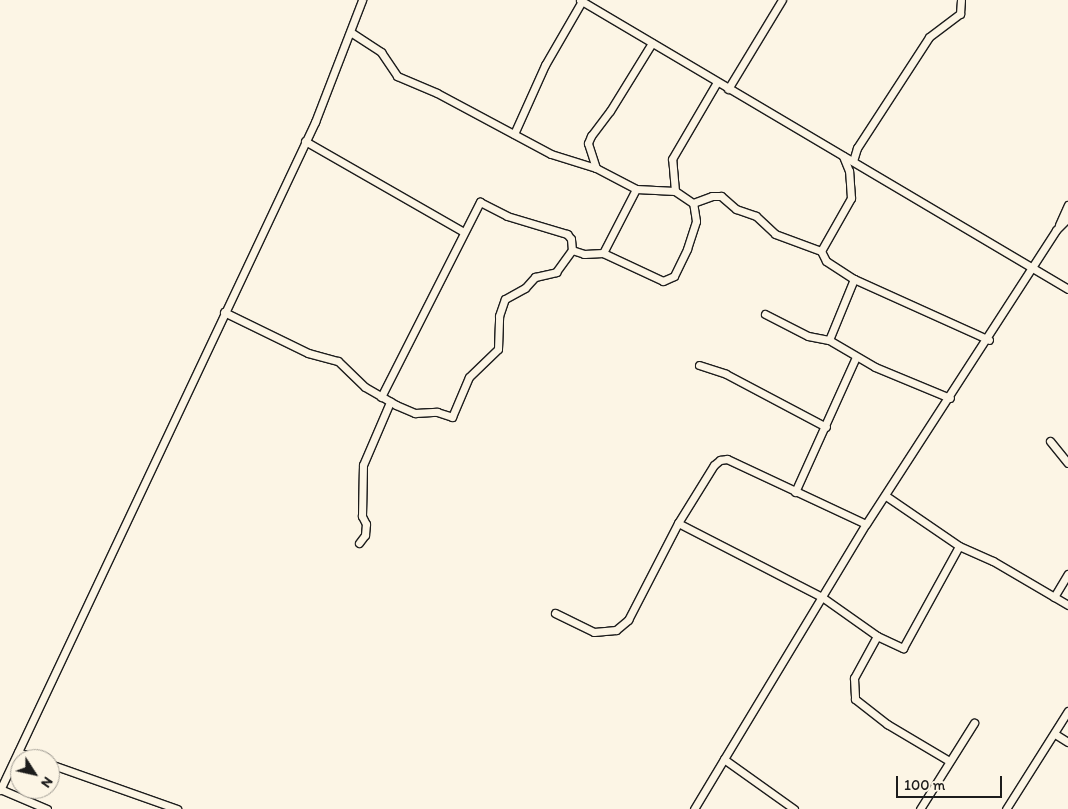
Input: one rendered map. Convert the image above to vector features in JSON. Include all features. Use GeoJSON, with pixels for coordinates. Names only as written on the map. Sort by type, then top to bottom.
{"type":"FeatureCollection","features":[{"type":"Feature","properties":{"kind":"street"},"geometry":{"type":"LineString","coordinates":[[19,749],[304,141],[352,33],[362,0]]}},
{"type":"Feature","properties":{"kind":"street"},"geometry":{"type":"LineString","coordinates":[[728,89],[782,0]]}},
{"type":"Feature","properties":{"kind":"street"},"geometry":{"type":"LineString","coordinates":[[853,161],[862,141],[929,37],[960,14],[961,0]]}},
{"type":"Feature","properties":{"kind":"street"},"geometry":{"type":"LineString","coordinates":[[514,134],[546,65],[581,1],[1068,289]]}},
{"type":"Feature","properties":{"kind":"street"},"geometry":{"type":"LineString","coordinates":[[352,33],[381,52],[397,76],[437,93],[551,154],[596,168],[636,189],[676,191],[693,203],[696,221],[692,236],[680,264],[668,280],[653,277],[603,253],[584,254],[572,250]]}},
{"type":"Feature","properties":{"kind":"street"},"geometry":{"type":"LineString","coordinates":[[596,168],[588,143],[591,136],[610,111],[652,42]]}},
{"type":"Feature","properties":{"kind":"street"},"geometry":{"type":"LineString","coordinates":[[676,191],[672,159],[717,82]]}},
{"type":"Feature","properties":{"kind":"street"},"geometry":{"type":"LineString","coordinates":[[304,141],[464,232]]}},
{"type":"Feature","properties":{"kind":"street"},"geometry":{"type":"LineString","coordinates":[[821,250],[851,198],[849,171],[843,156]]}},
{"type":"Feature","properties":{"kind":"street"},"geometry":{"type":"LineString","coordinates":[[603,253],[636,189]]}},
{"type":"Feature","properties":{"kind":"street"},"geometry":{"type":"LineString","coordinates":[[693,203],[712,196],[720,196],[736,209],[756,216],[775,234],[821,250],[826,261],[854,278],[988,340]]}},
{"type":"Feature","properties":{"kind":"street"},"geometry":{"type":"LineString","coordinates":[[224,312],[308,353],[338,361],[381,397],[390,402],[415,413],[437,412],[452,417],[469,377],[498,349],[499,316],[506,299],[525,288],[535,277],[556,272],[572,250],[571,239],[567,234],[507,216],[483,202],[464,232],[381,397]]}},
{"type":"Feature","properties":{"kind":"street"},"geometry":{"type":"LineString","coordinates":[[694,809],[866,524],[988,340],[1056,230],[1068,205]]}},
{"type":"Feature","properties":{"kind":"street"},"geometry":{"type":"LineString","coordinates":[[1056,230],[1068,218]]}},
{"type":"Feature","properties":{"kind":"street"},"geometry":{"type":"LineString","coordinates":[[829,340],[854,278]]}},
{"type":"Feature","properties":{"kind":"street"},"geometry":{"type":"LineString","coordinates":[[766,314],[808,336],[829,340],[856,357],[950,398]]}},
{"type":"Feature","properties":{"kind":"street"},"geometry":{"type":"LineString","coordinates":[[795,492],[856,357]]}},
{"type":"Feature","properties":{"kind":"street"},"geometry":{"type":"LineString","coordinates":[[699,365],[726,374],[826,427]]}},
{"type":"Feature","properties":{"kind":"street"},"geometry":{"type":"LineString","coordinates":[[359,543],[365,535],[366,524],[362,516],[364,465],[390,402]]}},
{"type":"Feature","properties":{"kind":"street"},"geometry":{"type":"LineString","coordinates":[[1050,441],[1068,463]]}},
{"type":"Feature","properties":{"kind":"street"},"geometry":{"type":"LineString","coordinates":[[555,613],[594,632],[616,630],[628,620],[678,523],[720,460],[728,459],[866,524]]}},
{"type":"Feature","properties":{"kind":"street"},"geometry":{"type":"LineString","coordinates":[[886,496],[960,546],[993,561],[1068,605]]}},
{"type":"Feature","properties":{"kind":"street"},"geometry":{"type":"LineString","coordinates":[[678,523],[822,597],[877,636],[903,648],[960,546]]}},
{"type":"Feature","properties":{"kind":"street"},"geometry":{"type":"LineString","coordinates":[[1054,597],[1068,574]]}},
{"type":"Feature","properties":{"kind":"street"},"geometry":{"type":"LineString","coordinates":[[877,636],[854,678],[855,699],[887,724],[949,761]]}},
{"type":"Feature","properties":{"kind":"street"},"geometry":{"type":"LineString","coordinates":[[1006,809],[1068,711]]}},
{"type":"Feature","properties":{"kind":"street"},"geometry":{"type":"LineString","coordinates":[[920,809],[974,723]]}},
{"type":"Feature","properties":{"kind":"street"},"geometry":{"type":"LineString","coordinates":[[1055,734],[1068,742]]}},
{"type":"Feature","properties":{"kind":"street"},"geometry":{"type":"LineString","coordinates":[[724,760],[794,809]]}},
{"type":"Feature","properties":{"kind":"street"},"geometry":{"type":"LineString","coordinates":[[10,768],[0,789],[46,809]]}},
{"type":"Feature","properties":{"kind":"street"},"geometry":{"type":"LineString","coordinates":[[60,768],[177,809]]}}]}
